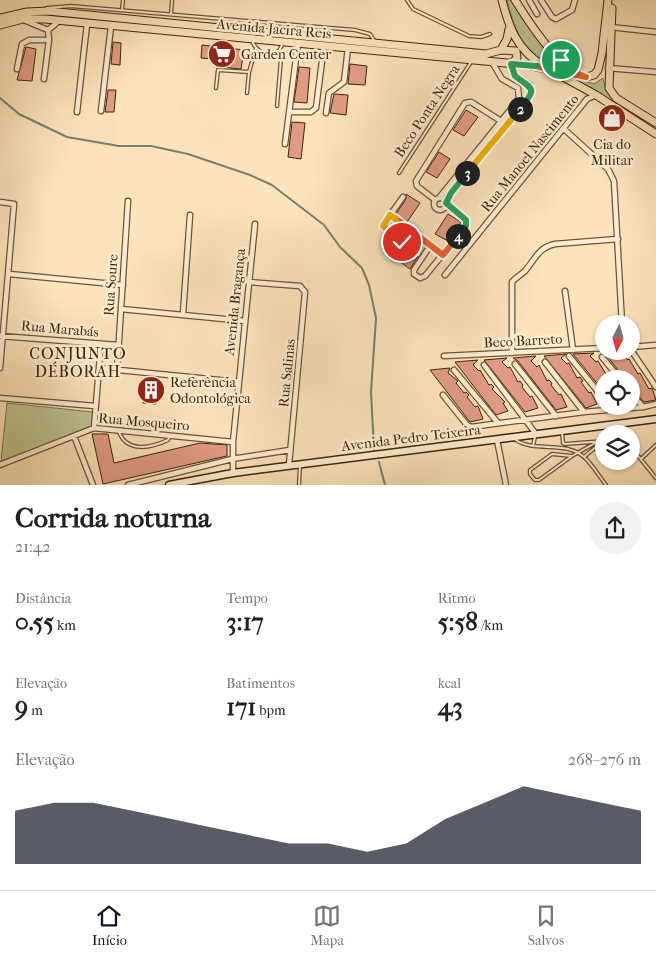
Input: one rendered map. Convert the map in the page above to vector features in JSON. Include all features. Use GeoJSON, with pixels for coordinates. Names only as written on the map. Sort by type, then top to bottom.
{"type":"FeatureCollection","features":[{"type":"Feature","properties":{"kind":"main road"},"geometry":{"type":"LineString","coordinates":[[500,50],[507,41],[509,29],[502,0]]}},
{"type":"Feature","properties":{"kind":"main road"},"geometry":{"type":"LineString","coordinates":[[515,0],[526,17],[561,60],[576,73],[586,77],[594,75],[600,64],[608,0]]}},
{"type":"Feature","properties":{"kind":"main road"},"geometry":{"type":"LineString","coordinates":[[612,0],[608,68],[609,88],[616,98],[656,123]]}},
{"type":"Feature","properties":{"kind":"main road","name":"Avenida Jacira Reis"},"geometry":{"type":"LineString","coordinates":[[0,18],[36,11],[486,54],[500,50]]}},
{"type":"Feature","properties":{"kind":"main road","name":"Avenida Jacira Reis"},"geometry":{"type":"LineString","coordinates":[[0,25],[23,19],[60,20],[511,64],[547,68],[586,77]]}},
{"type":"Feature","properties":{"kind":"main road"},"geometry":{"type":"LineString","coordinates":[[509,29],[531,57],[596,95],[656,134]]}},
{"type":"Feature","properties":{"kind":"main road"},"geometry":{"type":"LineString","coordinates":[[500,50],[516,51],[517,58],[511,64]]}},
{"type":"Feature","properties":{"kind":"street"},"geometry":{"type":"LineString","coordinates":[[529,0],[537,14]]}},
{"type":"Feature","properties":{"kind":"street"},"geometry":{"type":"LineString","coordinates":[[541,0],[552,18],[556,19],[572,10],[575,1]]}},
{"type":"Feature","properties":{"kind":"street"},"geometry":{"type":"LineString","coordinates":[[23,19],[48,30]]}},
{"type":"Feature","properties":{"kind":"street"},"geometry":{"type":"LineString","coordinates":[[48,30],[60,20]]}},
{"type":"Feature","properties":{"kind":"street"},"geometry":{"type":"LineString","coordinates":[[77,112],[87,24]]}},
{"type":"Feature","properties":{"kind":"street"},"geometry":{"type":"LineString","coordinates":[[100,111],[111,26]]}},
{"type":"Feature","properties":{"kind":"street"},"geometry":{"type":"LineString","coordinates":[[610,27],[656,32]]}},
{"type":"Feature","properties":{"kind":"street"},"geometry":{"type":"LineString","coordinates":[[44,78],[49,40],[48,30]]}},
{"type":"Feature","properties":{"kind":"street"},"geometry":{"type":"LineString","coordinates":[[17,69],[18,57],[24,41],[49,40]]}},
{"type":"Feature","properties":{"kind":"street"},"geometry":{"type":"LineString","coordinates":[[285,144],[298,43]]}},
{"type":"Feature","properties":{"kind":"street"},"geometry":{"type":"LineString","coordinates":[[289,112],[311,112],[316,108],[324,46]]}},
{"type":"Feature","properties":{"kind":"street"},"geometry":{"type":"LineString","coordinates":[[326,113],[329,94],[344,82],[348,48]]}},
{"type":"Feature","properties":{"kind":"street"},"geometry":{"type":"LineString","coordinates":[[492,62],[502,79],[518,88],[531,88]]}},
{"type":"Feature","properties":{"kind":"street"},"geometry":{"type":"LineString","coordinates":[[511,64],[515,76],[528,83],[531,88],[530,97],[451,193],[442,210],[438,210],[434,206],[437,199],[519,99],[518,88]]}},
{"type":"Feature","properties":{"kind":"street"},"geometry":{"type":"LineString","coordinates":[[608,68],[656,72]]}},
{"type":"Feature","properties":{"kind":"street","name":"Rua Manoel Nascimento"},"geometry":{"type":"LineString","coordinates":[[445,275],[587,99],[596,95]]}},
{"type":"Feature","properties":{"kind":"street"},"geometry":{"type":"LineString","coordinates":[[430,246],[414,270],[414,274],[420,278],[425,276],[443,255],[467,223],[465,218],[446,204],[444,200],[437,199],[417,186],[416,181],[465,103],[471,102],[507,125]]}},
{"type":"Feature","properties":{"kind":"street"},"geometry":{"type":"LineString","coordinates":[[564,129],[611,174],[618,239],[622,315]]}},
{"type":"Feature","properties":{"kind":"street"},"geometry":{"type":"LineString","coordinates":[[402,242],[383,226],[403,197]]}},
{"type":"Feature","properties":{"kind":"street"},"geometry":{"type":"LineString","coordinates":[[0,202],[14,204],[9,274],[1,336],[0,368]]}},
{"type":"Feature","properties":{"kind":"street","name":"Rua Soure"},"geometry":{"type":"LineString","coordinates":[[117,370],[128,202]]}},
{"type":"Feature","properties":{"kind":"street"},"geometry":{"type":"LineString","coordinates":[[183,314],[190,215]]}},
{"type":"Feature","properties":{"kind":"street"},"geometry":{"type":"LineString","coordinates":[[390,215],[443,255]]}},
{"type":"Feature","properties":{"kind":"street","name":"Avenida Bragança"},"geometry":{"type":"LineString","coordinates":[[233,473],[232,459],[238,382],[255,224]]}},
{"type":"Feature","properties":{"kind":"street"},"geometry":{"type":"LineString","coordinates":[[512,353],[512,286],[514,279],[526,269],[534,255],[547,246],[618,239]]}},
{"type":"Feature","properties":{"kind":"street"},"geometry":{"type":"LineString","coordinates":[[9,274],[123,285]]}},
{"type":"Feature","properties":{"kind":"street","name":"Rua Salinas"},"geometry":{"type":"LineString","coordinates":[[249,282],[300,286],[306,297],[289,465]]}},
{"type":"Feature","properties":{"kind":"street"},"geometry":{"type":"LineString","coordinates":[[565,291],[573,350]]}},
{"type":"Feature","properties":{"kind":"street"},"geometry":{"type":"LineString","coordinates":[[121,309],[245,321]]}},
{"type":"Feature","properties":{"kind":"street","name":"Rua Marabás"},"geometry":{"type":"LineString","coordinates":[[1,336],[118,345]]}},
{"type":"Feature","properties":{"kind":"street"},"geometry":{"type":"LineString","coordinates":[[94,428],[101,344]]}},
{"type":"Feature","properties":{"kind":"street"},"geometry":{"type":"LineString","coordinates":[[640,346],[656,345]]}},
{"type":"Feature","properties":{"kind":"street","name":"Beco Barreto"},"geometry":{"type":"LineString","coordinates":[[444,356],[595,349]]}},
{"type":"Feature","properties":{"kind":"street"},"geometry":{"type":"LineString","coordinates":[[570,356],[595,388]]}},
{"type":"Feature","properties":{"kind":"street"},"geometry":{"type":"LineString","coordinates":[[604,360],[613,370]]}},
{"type":"Feature","properties":{"kind":"street"},"geometry":{"type":"LineString","coordinates":[[638,360],[656,387]]}},
{"type":"Feature","properties":{"kind":"street"},"geometry":{"type":"LineString","coordinates":[[545,362],[584,412]]}},
{"type":"Feature","properties":{"kind":"street"},"geometry":{"type":"LineString","coordinates":[[484,364],[536,434]]}},
{"type":"Feature","properties":{"kind":"street"},"geometry":{"type":"LineString","coordinates":[[515,364],[556,416]]}},
{"type":"Feature","properties":{"kind":"street"},"geometry":{"type":"LineString","coordinates":[[99,368],[238,382]]}},
{"type":"Feature","properties":{"kind":"street"},"geometry":{"type":"LineString","coordinates":[[454,370],[498,423]]}},
{"type":"Feature","properties":{"kind":"street"},"geometry":{"type":"LineString","coordinates":[[444,395],[467,425],[475,427],[595,410]]}},
{"type":"Feature","properties":{"kind":"street"},"geometry":{"type":"LineString","coordinates":[[0,398],[95,406]]}},
{"type":"Feature","properties":{"kind":"street"},"geometry":{"type":"LineString","coordinates":[[640,404],[643,407]]}},
{"type":"Feature","properties":{"kind":"street"},"geometry":{"type":"LineString","coordinates":[[640,407],[656,404]]}},
{"type":"Feature","properties":{"kind":"street","name":"Avenida Pedro Teixeira"},"geometry":{"type":"LineString","coordinates":[[169,485],[289,465],[656,420]]}},
{"type":"Feature","properties":{"kind":"street","name":"Rua Mosqueiro"},"geometry":{"type":"LineString","coordinates":[[0,465],[94,428],[233,442]]}},
{"type":"Feature","properties":{"kind":"street"},"geometry":{"type":"LineString","coordinates":[[74,436],[94,485]]}},
{"type":"Feature","properties":{"kind":"street"},"geometry":{"type":"LineString","coordinates":[[497,440],[506,485]]}},
{"type":"Feature","properties":{"kind":"street"},"geometry":{"type":"LineString","coordinates":[[128,485],[232,459],[290,450]]}},
{"type":"Feature","properties":{"kind":"lane"},"geometry":{"type":"LineString","coordinates":[[122,10],[123,0]]}},
{"type":"Feature","properties":{"kind":"lane"},"geometry":{"type":"LineString","coordinates":[[171,14],[172,0]]}},
{"type":"Feature","properties":{"kind":"lane"},"geometry":{"type":"LineString","coordinates":[[407,0],[414,9],[469,36],[481,37],[490,34]]}},
{"type":"Feature","properties":{"kind":"lane","name":"Avenida Jacira Reis"},"geometry":{"type":"LineString","coordinates":[[36,11],[58,5],[364,32],[373,36],[376,44]]}},
{"type":"Feature","properties":{"kind":"lane"},"geometry":{"type":"LineString","coordinates":[[252,39],[256,48],[265,54],[276,54],[281,58],[277,106]]}},
{"type":"Feature","properties":{"kind":"lane"},"geometry":{"type":"LineString","coordinates":[[276,54],[283,42]]}},
{"type":"Feature","properties":{"kind":"lane"},"geometry":{"type":"LineString","coordinates":[[247,93],[249,72],[256,48]]}},
{"type":"Feature","properties":{"kind":"lane","name":"Beco Ponta Negra"},"geometry":{"type":"LineString","coordinates":[[399,173],[472,60]]}},
{"type":"Feature","properties":{"kind":"lane"},"geometry":{"type":"LineString","coordinates":[[216,88],[218,70],[249,72]]}},
{"type":"Feature","properties":{"kind":"lane"},"geometry":{"type":"LineString","coordinates":[[119,430],[122,441],[130,446],[154,445],[168,440],[170,436]]}},
{"type":"Feature","properties":{"kind":"lane"},"geometry":{"type":"LineString","coordinates":[[562,431],[562,443],[595,442]]}},
{"type":"Feature","properties":{"kind":"lane"},"geometry":{"type":"LineString","coordinates":[[533,446],[536,434]]}},
{"type":"Feature","properties":{"kind":"lane"},"geometry":{"type":"LineString","coordinates":[[512,438],[522,444],[551,447],[578,453],[584,457],[606,485]]}},
{"type":"Feature","properties":{"kind":"lane"},"geometry":{"type":"LineString","coordinates":[[572,456],[550,455],[530,470],[530,474],[538,481],[572,456],[595,443]]}},
{"type":"Feature","properties":{"kind":"lane"},"geometry":{"type":"LineString","coordinates":[[656,445],[641,459],[656,478]]}},
{"type":"Feature","properties":{"kind":"lane"},"geometry":{"type":"LineString","coordinates":[[584,457],[595,448]]}},
{"type":"Feature","properties":{"kind":"lane"},"geometry":{"type":"LineString","coordinates":[[299,485],[300,464]]}},
{"type":"Feature","properties":{"kind":"green space"},"geometry":{"type":"Polygon","coordinates":[[[507,0],[512,0],[533,33],[575,74],[547,63],[536,57],[528,49],[516,29],[507,0]]]}},
{"type":"Feature","properties":{"kind":"green space"},"geometry":{"type":"Polygon","coordinates":[[[566,76],[594,84],[603,78],[605,87],[616,101],[656,126],[656,131],[566,76]]]}},
{"type":"Feature","properties":{"kind":"green space"},"geometry":{"type":"Polygon","coordinates":[[[7,403],[93,412],[92,427],[1,461],[7,403]]]}},
{"type":"Feature","properties":{"kind":"building"},"geometry":{"type":"Polygon","coordinates":[[[113,42],[121,43],[120,65],[111,64],[113,42]]]}},
{"type":"Feature","properties":{"kind":"building","name":"Garden Center"},"geometry":{"type":"Polygon","coordinates":[[[202,45],[244,50],[241,69],[220,67],[221,60],[201,58],[202,45]]]}},
{"type":"Feature","properties":{"kind":"building"},"geometry":{"type":"Polygon","coordinates":[[[26,47],[36,49],[32,81],[17,80],[26,47]]]}},
{"type":"Feature","properties":{"kind":"building"},"geometry":{"type":"Polygon","coordinates":[[[350,64],[367,66],[365,85],[348,84],[350,64]]]}},
{"type":"Feature","properties":{"kind":"building"},"geometry":{"type":"Polygon","coordinates":[[[299,67],[310,68],[307,103],[294,102],[299,67]]]}},
{"type":"Feature","properties":{"kind":"building"},"geometry":{"type":"Polygon","coordinates":[[[108,90],[116,90],[114,112],[105,112],[108,90]]]}},
{"type":"Feature","properties":{"kind":"building"},"geometry":{"type":"Polygon","coordinates":[[[334,94],[348,95],[346,115],[330,113],[334,94]]]}},
{"type":"Feature","properties":{"kind":"building"},"geometry":{"type":"Polygon","coordinates":[[[466,110],[478,117],[464,136],[453,130],[466,110]]]}},
{"type":"Feature","properties":{"kind":"building"},"geometry":{"type":"Polygon","coordinates":[[[292,122],[305,123],[301,159],[288,157],[292,122]]]}},
{"type":"Feature","properties":{"kind":"building"},"geometry":{"type":"Polygon","coordinates":[[[439,152],[450,159],[437,178],[426,172],[439,152]]]}},
{"type":"Feature","properties":{"kind":"building"},"geometry":{"type":"Polygon","coordinates":[[[406,194],[420,203],[407,222],[396,214],[406,199],[406,194]]]}},
{"type":"Feature","properties":{"kind":"building"},"geometry":{"type":"Polygon","coordinates":[[[448,214],[461,222],[448,241],[435,234],[448,214]]]}},
{"type":"Feature","properties":{"kind":"building"},"geometry":{"type":"Polygon","coordinates":[[[399,245],[404,245],[418,256],[410,269],[392,256],[399,245]]]}},
{"type":"Feature","properties":{"kind":"building"},"geometry":{"type":"Polygon","coordinates":[[[594,353],[590,356],[596,362],[598,361],[604,370],[595,370],[595,381],[573,354],[594,353]]]}},
{"type":"Feature","properties":{"kind":"building"},"geometry":{"type":"Polygon","coordinates":[[[566,354],[561,358],[567,364],[569,363],[577,378],[580,377],[583,381],[581,382],[589,393],[591,392],[595,405],[586,408],[544,356],[566,354]]]}},
{"type":"Feature","properties":{"kind":"building"},"geometry":{"type":"Polygon","coordinates":[[[536,356],[531,361],[537,367],[539,365],[547,381],[549,380],[552,383],[551,385],[559,395],[561,394],[567,407],[556,410],[518,361],[513,358],[536,356]]]}},
{"type":"Feature","properties":{"kind":"building"},"geometry":{"type":"Polygon","coordinates":[[[507,358],[502,362],[508,368],[510,367],[518,382],[520,381],[530,397],[532,396],[538,408],[525,412],[484,360],[507,358]]]}},
{"type":"Feature","properties":{"kind":"building"},"geometry":{"type":"Polygon","coordinates":[[[478,360],[473,365],[480,370],[489,385],[491,384],[494,387],[492,389],[505,402],[503,403],[508,411],[496,415],[455,362],[478,360]]]}},
{"type":"Feature","properties":{"kind":"building"},"geometry":{"type":"Polygon","coordinates":[[[610,360],[630,360],[636,370],[618,370],[610,360]]]}},
{"type":"Feature","properties":{"kind":"building"},"geometry":{"type":"Polygon","coordinates":[[[450,368],[448,373],[458,381],[456,383],[464,393],[466,392],[469,395],[467,397],[475,407],[478,406],[483,419],[470,422],[430,370],[450,368]]]}},
{"type":"Feature","properties":{"kind":"building"},"geometry":{"type":"Polygon","coordinates":[[[640,373],[649,389],[652,388],[656,400],[644,402],[640,397],[640,373]]]}},
{"type":"Feature","properties":{"kind":"building","name":"Referência Odontológica"},"geometry":{"type":"Polygon","coordinates":[[[146,377],[158,378],[156,404],[143,403],[146,377]]]}},
{"type":"Feature","properties":{"kind":"building"},"geometry":{"type":"Polygon","coordinates":[[[92,434],[108,434],[114,463],[200,443],[227,445],[227,456],[103,484],[92,434]]]}},
{"type":"Feature","properties":{"kind":"waterway"},"geometry":{"type":"LineString","coordinates":[[0,98],[19,114],[67,137],[119,146],[151,146],[188,154],[250,175],[272,185],[324,225],[340,247],[362,268],[369,285],[376,318],[371,392],[374,450]]}},
{"type":"Feature","properties":{"kind":"waterway"},"geometry":{"type":"LineString","coordinates":[[379,462],[385,485]]}},
{"type":"Feature","properties":{"kind":"place","name":"Garden Center"},"geometry":{"type":"Point","coordinates":[222,54]}},
{"type":"Feature","properties":{"kind":"place","name":"Cia do Militar"},"geometry":{"type":"Point","coordinates":[612,118]}},
{"type":"Feature","properties":{"kind":"place","name":"Referência Odontológica"},"geometry":{"type":"Point","coordinates":[151,390]}},
{"type":"Feature","properties":{"kind":"district","name":"CONJUNTO DÉBORAH"},"geometry":{"type":"Point","coordinates":[78,362]}},
{"type":"Feature","properties":{"kind":"route"},"geometry":{"type":"LineString","coordinates":[[402,242],[383,226],[390,215],[443,255],[467,223],[465,218],[446,205],[451,193],[530,97],[530,85],[515,76],[511,64],[547,68],[578,77],[586,77],[576,73],[561,60]]}}]}
